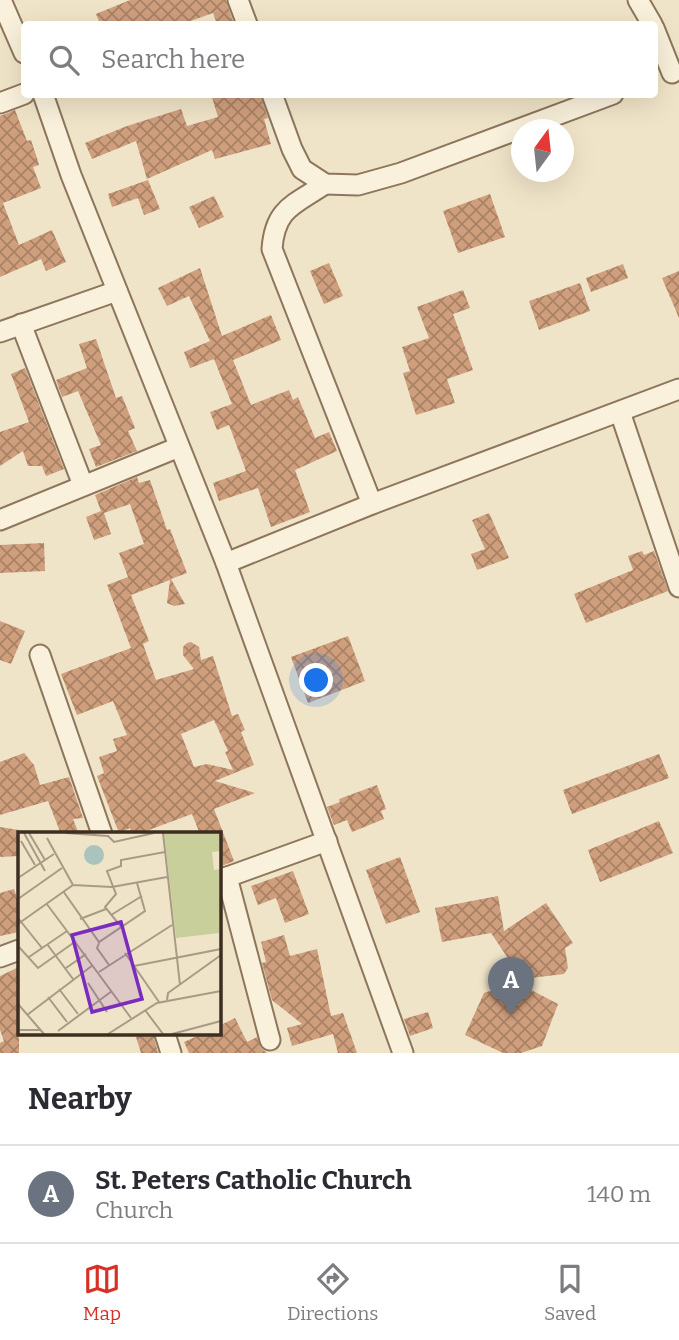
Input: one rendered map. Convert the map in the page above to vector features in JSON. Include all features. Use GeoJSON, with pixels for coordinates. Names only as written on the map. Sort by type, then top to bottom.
{"type":"FeatureCollection","features":[{"type":"Feature","properties":{"kind":"street"},"geometry":{"type":"LineString","coordinates":[[1,0],[21,46]]}},
{"type":"Feature","properties":{"kind":"street"},"geometry":{"type":"LineString","coordinates":[[238,0],[246,21]]}},
{"type":"Feature","properties":{"kind":"street"},"geometry":{"type":"LineString","coordinates":[[638,0],[650,21]]}},
{"type":"Feature","properties":{"kind":"street"},"geometry":{"type":"LineString","coordinates":[[658,42],[668,74]]}},
{"type":"Feature","properties":{"kind":"street"},"geometry":{"type":"LineString","coordinates":[[0,103],[21,95]]}},
{"type":"Feature","properties":{"kind":"street"},"geometry":{"type":"LineString","coordinates":[[44,98],[71,175],[226,563],[403,1053]]}},
{"type":"Feature","properties":{"kind":"street"},"geometry":{"type":"LineString","coordinates":[[273,98],[302,169],[325,184],[358,185],[401,173],[602,98]]}},
{"type":"Feature","properties":{"kind":"street"},"geometry":{"type":"LineString","coordinates":[[325,184],[282,213],[274,230],[272,249],[372,504]]}},
{"type":"Feature","properties":{"kind":"street"},"geometry":{"type":"LineString","coordinates":[[0,332],[117,291]]}},
{"type":"Feature","properties":{"kind":"street"},"geometry":{"type":"LineString","coordinates":[[22,324],[83,485]]}},
{"type":"Feature","properties":{"kind":"street"},"geometry":{"type":"LineString","coordinates":[[226,563],[372,504],[679,389]]}},
{"type":"Feature","properties":{"kind":"street"},"geometry":{"type":"LineString","coordinates":[[620,412],[679,587]]}},
{"type":"Feature","properties":{"kind":"street"},"geometry":{"type":"LineString","coordinates":[[0,520],[179,447]]}},
{"type":"Feature","properties":{"kind":"street"},"geometry":{"type":"LineString","coordinates":[[40,656],[101,832]]}},
{"type":"Feature","properties":{"kind":"street"},"geometry":{"type":"LineString","coordinates":[[270,1040],[223,878],[327,841]]}},
{"type":"Feature","properties":{"kind":"street"},"geometry":{"type":"LineString","coordinates":[[0,957],[18,950]]}},
{"type":"Feature","properties":{"kind":"street"},"geometry":{"type":"LineString","coordinates":[[167,1036],[171,1053]]}},
{"type":"Feature","properties":{"kind":"building"},"geometry":{"type":"Polygon","coordinates":[[[130,0],[226,0],[233,21],[216,21],[213,13],[190,21],[99,21],[96,14],[130,0]]]}},
{"type":"Feature","properties":{"kind":"building"},"geometry":{"type":"Polygon","coordinates":[[[212,98],[261,98],[268,118],[264,119],[271,144],[215,159],[212,150],[147,179],[136,141],[92,159],[85,143],[181,109],[187,126],[218,117],[212,98]]]}},
{"type":"Feature","properties":{"kind":"building"},"geometry":{"type":"Polygon","coordinates":[[[15,110],[27,141],[31,140],[39,165],[33,167],[41,188],[3,203],[19,245],[52,230],[66,262],[46,271],[41,259],[0,277],[0,116],[15,110]]]}},
{"type":"Feature","properties":{"kind":"building"},"geometry":{"type":"Polygon","coordinates":[[[148,180],[160,209],[144,215],[138,198],[112,207],[108,194],[148,180]]]}},
{"type":"Feature","properties":{"kind":"building"},"geometry":{"type":"Polygon","coordinates":[[[490,194],[505,237],[458,253],[443,211],[490,194]]]}},
{"type":"Feature","properties":{"kind":"building"},"geometry":{"type":"Polygon","coordinates":[[[214,196],[224,217],[199,228],[189,207],[214,196]]]}},
{"type":"Feature","properties":{"kind":"building"},"geometry":{"type":"Polygon","coordinates":[[[329,263],[343,296],[324,304],[310,271],[329,263]]]}},
{"type":"Feature","properties":{"kind":"building"},"geometry":{"type":"Polygon","coordinates":[[[623,264],[628,278],[591,292],[586,278],[623,264]]]}},
{"type":"Feature","properties":{"kind":"building"},"geometry":{"type":"Polygon","coordinates":[[[200,268],[222,336],[271,315],[281,340],[233,360],[251,405],[289,390],[293,400],[298,397],[315,438],[329,432],[337,451],[295,470],[310,512],[271,527],[258,488],[219,501],[213,483],[246,471],[229,425],[217,430],[210,412],[232,404],[214,359],[190,368],[184,352],[210,341],[189,296],[167,306],[158,288],[200,268]]]}},
{"type":"Feature","properties":{"kind":"building"},"geometry":{"type":"Polygon","coordinates":[[[679,271],[679,318],[662,278],[679,271]]]}},
{"type":"Feature","properties":{"kind":"building"},"geometry":{"type":"Polygon","coordinates":[[[580,283],[590,311],[539,330],[529,301],[580,283]]]}},
{"type":"Feature","properties":{"kind":"building"},"geometry":{"type":"Polygon","coordinates":[[[463,290],[470,308],[453,314],[473,370],[447,379],[455,403],[416,415],[403,373],[410,371],[402,347],[429,338],[417,307],[463,290]]]}},
{"type":"Feature","properties":{"kind":"building"},"geometry":{"type":"Polygon","coordinates":[[[96,339],[116,398],[122,396],[135,428],[128,431],[137,451],[96,467],[89,449],[101,445],[78,391],[62,397],[56,380],[87,368],[79,344],[96,339]]]}},
{"type":"Feature","properties":{"kind":"building"},"geometry":{"type":"Polygon","coordinates":[[[25,368],[64,469],[46,476],[42,466],[28,466],[23,451],[0,466],[0,432],[29,422],[11,374],[25,368]]]}},
{"type":"Feature","properties":{"kind":"building"},"geometry":{"type":"Polygon","coordinates":[[[137,477],[139,483],[150,480],[167,530],[170,529],[187,573],[171,579],[185,604],[174,606],[167,603],[170,580],[131,595],[149,641],[143,644],[156,680],[194,669],[183,655],[183,647],[191,642],[199,647],[201,660],[213,656],[232,716],[238,714],[245,730],[241,732],[254,765],[215,781],[255,793],[214,809],[234,861],[220,867],[220,832],[199,832],[192,814],[143,832],[131,832],[130,828],[119,832],[97,776],[104,773],[99,757],[117,751],[113,739],[127,735],[113,701],[77,715],[61,674],[131,648],[107,585],[128,577],[119,553],[144,544],[130,504],[104,513],[111,534],[94,540],[86,517],[101,511],[95,495],[137,477]],[[214,720],[181,734],[194,767],[207,764],[233,770],[225,752],[228,751],[214,720]]]}},
{"type":"Feature","properties":{"kind":"building"},"geometry":{"type":"Polygon","coordinates":[[[489,513],[509,558],[477,570],[471,554],[485,549],[472,520],[489,513]]]}},
{"type":"Feature","properties":{"kind":"building"},"geometry":{"type":"Polygon","coordinates":[[[44,543],[45,571],[0,573],[0,545],[44,543]]]}},
{"type":"Feature","properties":{"kind":"building"},"geometry":{"type":"Polygon","coordinates":[[[642,551],[644,555],[654,551],[668,591],[586,623],[574,594],[633,570],[628,556],[642,551]]]}},
{"type":"Feature","properties":{"kind":"building"},"geometry":{"type":"Polygon","coordinates":[[[0,621],[25,631],[11,664],[0,660],[0,621]]]}},
{"type":"Feature","properties":{"kind":"building"},"geometry":{"type":"Polygon","coordinates":[[[348,636],[365,681],[308,703],[291,657],[348,636]]]}},
{"type":"Feature","properties":{"kind":"building"},"geometry":{"type":"Polygon","coordinates":[[[24,753],[34,765],[40,785],[69,777],[83,818],[73,819],[78,832],[60,832],[48,801],[0,815],[0,762],[24,753]]]}},
{"type":"Feature","properties":{"kind":"building"},"geometry":{"type":"Polygon","coordinates":[[[659,754],[669,778],[572,814],[563,790],[659,754]]]}},
{"type":"Feature","properties":{"kind":"building"},"geometry":{"type":"Polygon","coordinates":[[[377,785],[386,809],[381,811],[384,819],[352,832],[347,820],[334,825],[327,807],[340,802],[339,799],[377,785]]]}},
{"type":"Feature","properties":{"kind":"building"},"geometry":{"type":"Polygon","coordinates":[[[659,821],[673,853],[600,882],[588,850],[659,821]]]}},
{"type":"Feature","properties":{"kind":"building"},"geometry":{"type":"Polygon","coordinates":[[[0,827],[19,830],[18,856],[0,857],[0,827]]]}},
{"type":"Feature","properties":{"kind":"building"},"geometry":{"type":"Polygon","coordinates":[[[400,857],[420,912],[386,924],[366,870],[400,857]]]}},
{"type":"Feature","properties":{"kind":"building"},"geometry":{"type":"Polygon","coordinates":[[[293,871],[309,914],[285,923],[276,898],[258,905],[251,886],[293,871]]]}},
{"type":"Feature","properties":{"kind":"building"},"geometry":{"type":"Polygon","coordinates":[[[14,889],[18,902],[18,932],[0,936],[0,893],[14,889]]]}},
{"type":"Feature","properties":{"kind":"building"},"geometry":{"type":"Polygon","coordinates":[[[498,896],[504,931],[546,903],[573,943],[565,948],[568,968],[564,974],[522,979],[491,933],[442,942],[435,908],[498,896]]]}},
{"type":"Feature","properties":{"kind":"building"},"geometry":{"type":"Polygon","coordinates":[[[284,935],[290,956],[317,949],[331,1016],[343,1013],[357,1053],[338,1053],[333,1034],[292,1046],[287,1028],[302,1024],[272,1000],[262,963],[266,962],[261,942],[284,935]]]}},
{"type":"Feature","properties":{"kind":"building"},"geometry":{"type":"Polygon","coordinates":[[[18,967],[19,1053],[0,1053],[0,1043],[4,1041],[0,1030],[0,976],[18,967]]]}},
{"type":"Feature","properties":{"kind":"building"},"geometry":{"type":"Polygon","coordinates":[[[516,982],[558,1004],[542,1046],[521,1053],[503,1053],[465,1035],[484,993],[516,982]]]}},
{"type":"Feature","properties":{"kind":"building"},"geometry":{"type":"Polygon","coordinates":[[[428,1012],[433,1028],[410,1036],[404,1019],[428,1012]]]}},
{"type":"Feature","properties":{"kind":"building"},"geometry":{"type":"Polygon","coordinates":[[[235,1018],[247,1042],[257,1037],[261,1048],[267,1053],[189,1053],[184,1042],[198,1036],[220,1036],[220,1026],[235,1018]]]}},
{"type":"Feature","properties":{"kind":"building"},"geometry":{"type":"Polygon","coordinates":[[[136,1036],[154,1036],[158,1053],[141,1053],[136,1036]]]}},
{"type":"Feature","properties":{"kind":"place","name":"St. Peters Catholic Church"},"geometry":{"type":"Point","coordinates":[511,1015]}}]}
